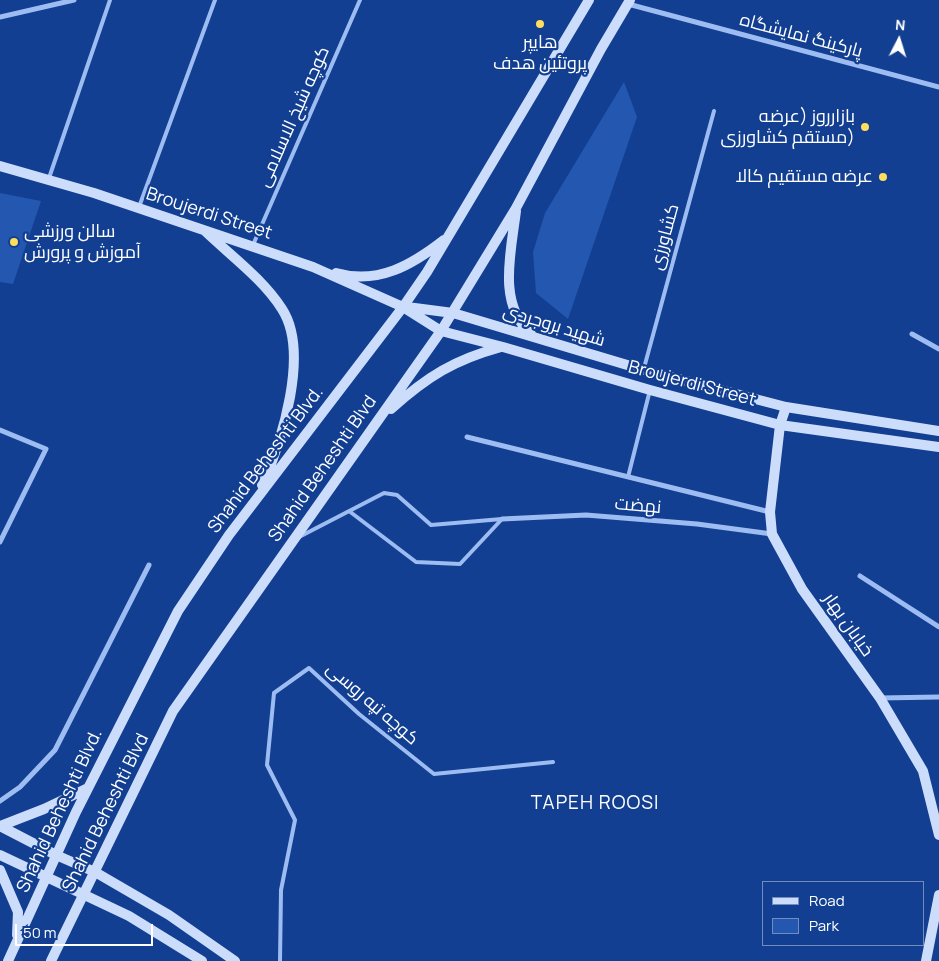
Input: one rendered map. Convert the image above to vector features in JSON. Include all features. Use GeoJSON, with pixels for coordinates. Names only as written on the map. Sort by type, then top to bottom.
{"type":"FeatureCollection","features":[{"type":"Feature","properties":{"kind":"main road","name":"Shahid Beheshti Blvd."},"geometry":{"type":"LineString","coordinates":[[8,961],[88,788],[178,611],[229,535],[403,307],[450,235],[589,0]]}},
{"type":"Feature","properties":{"kind":"main road","name":"Shahid Beheshti Blvd"},"geometry":{"type":"LineString","coordinates":[[51,961],[85,895],[173,711],[453,313],[516,208],[629,2]]}},
{"type":"Feature","properties":{"kind":"main road","name":"Broujerdi Street"},"geometry":{"type":"LineString","coordinates":[[0,166],[202,228],[313,267],[403,307],[441,331],[503,346],[650,390],[780,424],[939,447]]}},
{"type":"Feature","properties":{"kind":"main road"},"geometry":{"type":"LineString","coordinates":[[516,208],[509,294],[512,310],[520,325],[534,337]]}},
{"type":"Feature","properties":{"kind":"main road"},"geometry":{"type":"LineString","coordinates":[[202,228],[269,290],[284,311],[292,336],[293,365],[287,418],[275,458],[255,502]]}},
{"type":"Feature","properties":{"kind":"main road"},"geometry":{"type":"LineString","coordinates":[[313,267],[341,275],[373,277],[398,270],[420,259],[450,235]]}},
{"type":"Feature","properties":{"kind":"main road","name":"شهید بروجردی"},"geometry":{"type":"LineString","coordinates":[[403,307],[453,313],[644,370],[786,407],[939,431]]}},
{"type":"Feature","properties":{"kind":"main road"},"geometry":{"type":"LineString","coordinates":[[377,421],[402,399],[443,369],[468,356],[503,346]]}},
{"type":"Feature","properties":{"kind":"main road","name":"خیابان بهار"},"geometry":{"type":"LineString","coordinates":[[786,407],[780,424],[770,512],[772,534],[802,589],[880,698],[923,771],[939,835]]}},
{"type":"Feature","properties":{"kind":"main road"},"geometry":{"type":"LineString","coordinates":[[0,826],[44,809],[88,788]]}},
{"type":"Feature","properties":{"kind":"main road"},"geometry":{"type":"LineString","coordinates":[[0,826],[56,855],[95,872],[169,915],[235,961]]}},
{"type":"Feature","properties":{"kind":"main road"},"geometry":{"type":"LineString","coordinates":[[0,855],[129,916],[202,961]]}},
{"type":"Feature","properties":{"kind":"main road"},"geometry":{"type":"LineString","coordinates":[[0,870],[18,912],[17,942]]}},
{"type":"Feature","properties":{"kind":"main road"},"geometry":{"type":"LineString","coordinates":[[926,961],[939,895]]}},
{"type":"Feature","properties":{"kind":"street"},"geometry":{"type":"LineString","coordinates":[[0,17],[74,0]]}},
{"type":"Feature","properties":{"kind":"street","name":"پارکینگ نمایشگاه"},"geometry":{"type":"LineString","coordinates":[[629,2],[939,87]]}},
{"type":"Feature","properties":{"kind":"street"},"geometry":{"type":"LineString","coordinates":[[912,334],[939,349]]}},
{"type":"Feature","properties":{"kind":"street"},"geometry":{"type":"LineString","coordinates":[[0,430],[46,449],[0,542]]}},
{"type":"Feature","properties":{"kind":"street"},"geometry":{"type":"LineString","coordinates":[[467,437],[770,512]]}},
{"type":"Feature","properties":{"kind":"street","name":"نهضت"},"geometry":{"type":"LineString","coordinates":[[502,519],[586,515],[697,524],[772,534]]}},
{"type":"Feature","properties":{"kind":"street"},"geometry":{"type":"LineString","coordinates":[[0,800],[20,787],[55,750],[149,565]]}},
{"type":"Feature","properties":{"kind":"street"},"geometry":{"type":"LineString","coordinates":[[860,576],[939,627]]}},
{"type":"Feature","properties":{"kind":"street"},"geometry":{"type":"LineString","coordinates":[[880,698],[939,696]]}},
{"type":"Feature","properties":{"kind":"lane"},"geometry":{"type":"LineString","coordinates":[[49,180],[110,0]]}},
{"type":"Feature","properties":{"kind":"lane"},"geometry":{"type":"LineString","coordinates":[[139,208],[215,0]]}},
{"type":"Feature","properties":{"kind":"lane","name":"کوچه شیخ الاسلامی"},"geometry":{"type":"LineString","coordinates":[[253,245],[360,0]]}},
{"type":"Feature","properties":{"kind":"lane","name":"کشاورزی"},"geometry":{"type":"LineString","coordinates":[[644,370],[714,111]]}},
{"type":"Feature","properties":{"kind":"lane","name":"نهضت"},"geometry":{"type":"LineString","coordinates":[[628,477],[650,390]]}},
{"type":"Feature","properties":{"kind":"lane"},"geometry":{"type":"LineString","coordinates":[[292,540],[384,493],[397,495],[431,525],[502,519]]}},
{"type":"Feature","properties":{"kind":"lane"},"geometry":{"type":"LineString","coordinates":[[349,511],[416,562],[442,564],[460,564],[502,519]]}},
{"type":"Feature","properties":{"kind":"lane","name":"کوچه تپه روسی"},"geometry":{"type":"LineString","coordinates":[[280,961],[281,890],[295,820],[267,765],[274,693],[309,668],[359,714],[434,774],[553,762]]}},
{"type":"Feature","properties":{"kind":"green space"},"geometry":{"type":"Polygon","coordinates":[[[624,82],[637,117],[568,319],[536,293],[533,252],[545,213],[624,82]]]}},
{"type":"Feature","properties":{"kind":"green space","name":"سالن ورزشی آموزش و پرورش"},"geometry":{"type":"Polygon","coordinates":[[[0,193],[41,201],[13,284],[0,282],[0,193]]]}},
{"type":"Feature","properties":{"kind":"place","name":"هایپر پروتئین هدف"},"geometry":{"type":"Point","coordinates":[540,24]}},
{"type":"Feature","properties":{"kind":"place","name":"بازارروز (عرضه مستقم کشاورزی)"},"geometry":{"type":"Point","coordinates":[865,127]}},
{"type":"Feature","properties":{"kind":"place","name":"عرضه مستقیم کالا"},"geometry":{"type":"Point","coordinates":[883,177]}},
{"type":"Feature","properties":{"kind":"place","name":"سالن ورزشی آموزش و پرورش"},"geometry":{"type":"Point","coordinates":[14,242]}},
{"type":"Feature","properties":{"kind":"district","name":"TAPEH ROOSI"},"geometry":{"type":"Point","coordinates":[595,804]}}]}
